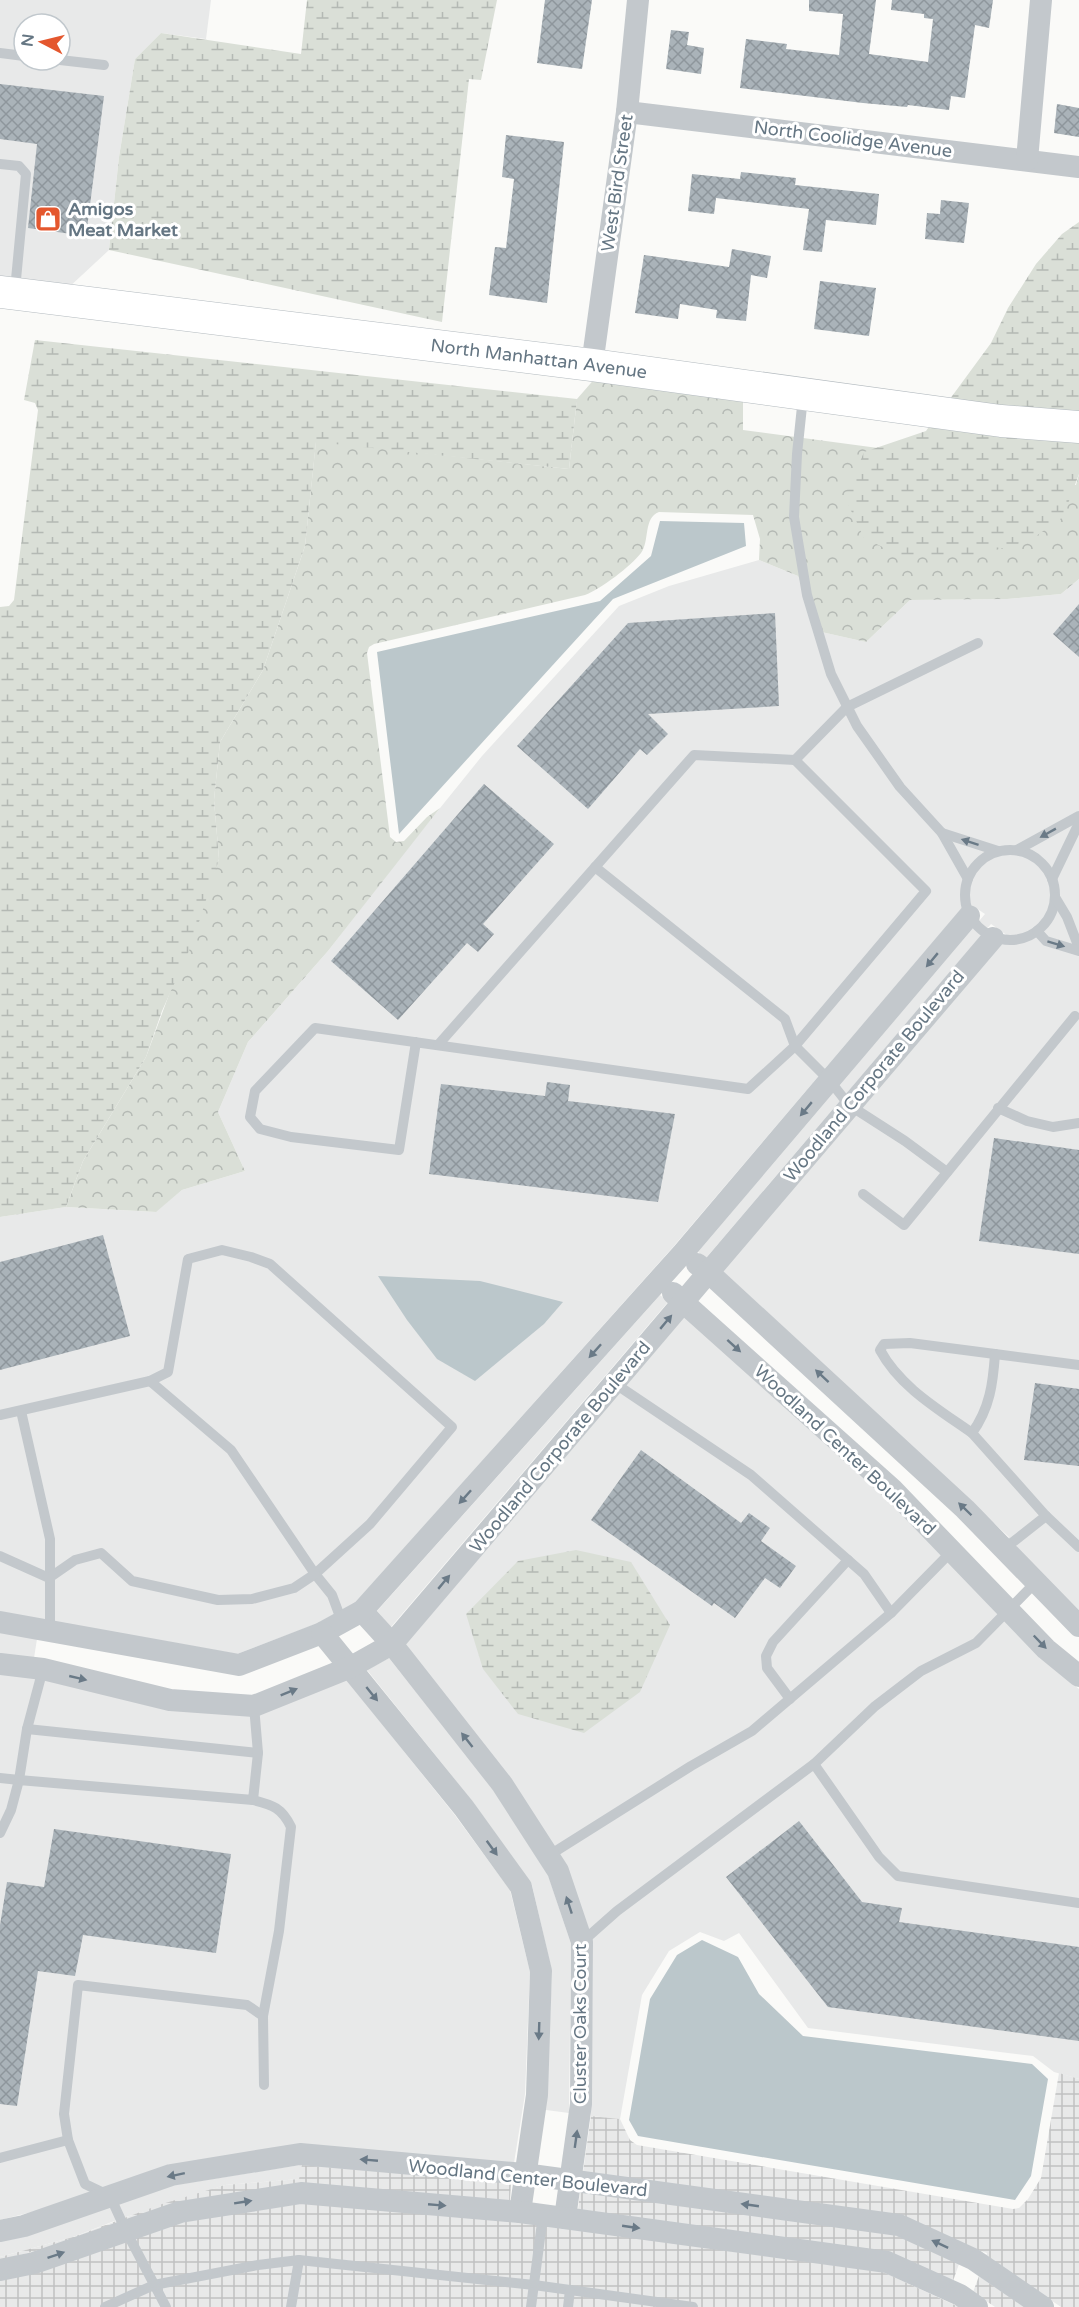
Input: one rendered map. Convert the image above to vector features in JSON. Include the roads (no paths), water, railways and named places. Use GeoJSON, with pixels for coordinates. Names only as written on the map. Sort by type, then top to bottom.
{"type":"FeatureCollection","features":[{"type":"Feature","properties":{"kind":"street","name":"West Bird Street"},"geometry":{"type":"LineString","coordinates":[[592,365],[627,112],[638,0]]}},
{"type":"Feature","properties":{"kind":"street"},"geometry":{"type":"LineString","coordinates":[[1028,160],[1041,0]]}},
{"type":"Feature","properties":{"kind":"street","name":"North Coolidge Avenue"},"geometry":{"type":"LineString","coordinates":[[627,112],[1079,167]]}},
{"type":"Feature","properties":{"kind":"street","name":"North Manhattan Avenue"},"geometry":{"type":"LineString","coordinates":[[8,292],[592,365],[1001,421],[1079,427]]}},
{"type":"Feature","properties":{"kind":"street","name":"Woodland Corporate Boulevard"},"geometry":{"type":"LineString","coordinates":[[0,1622],[239,1665],[322,1633],[362,1611],[682,1254],[969,916]]}},
{"type":"Feature","properties":{"kind":"street","name":"Woodland Corporate Boulevard"},"geometry":{"type":"LineString","coordinates":[[0,1664],[43,1670],[170,1700],[254,1706],[351,1667],[392,1644],[993,938]]}},
{"type":"Feature","properties":{"kind":"street","name":"Woodland Center Boulevard"},"geometry":{"type":"LineString","coordinates":[[682,1254],[708,1272],[965,1509],[1079,1626]]}},
{"type":"Feature","properties":{"kind":"street","name":"Woodland Center Boulevard"},"geometry":{"type":"LineString","coordinates":[[658,1281],[684,1301],[892,1489],[1046,1649],[1079,1676]]}},
{"type":"Feature","properties":{"kind":"street"},"geometry":{"type":"LineString","coordinates":[[959,1559],[999,1544]]}},
{"type":"Feature","properties":{"kind":"street","name":"Cluster Oaks Court"},"geometry":{"type":"LineString","coordinates":[[362,1611],[392,1644],[502,1784],[558,1871],[582,1942],[581,2104],[565,2218]]}},
{"type":"Feature","properties":{"kind":"street"},"geometry":{"type":"LineString","coordinates":[[43,1670],[50,1631]]}},
{"type":"Feature","properties":{"kind":"street"},"geometry":{"type":"LineString","coordinates":[[322,1633],[464,1808],[521,1887],[541,1971],[537,2096],[520,2212]]}},
{"type":"Feature","properties":{"kind":"street","name":"Woodland Center Boulevard"},"geometry":{"type":"LineString","coordinates":[[0,2231],[24,2226],[171,2175],[300,2154],[524,2174],[899,2225],[973,2259],[1043,2307]]}},
{"type":"Feature","properties":{"kind":"street","name":"Woodland Center Boulevard"},"geometry":{"type":"LineString","coordinates":[[0,2270],[34,2263],[180,2212],[301,2193],[520,2212],[887,2262],[966,2303]]}},
{"type":"Feature","properties":{"kind":"street"},"geometry":{"type":"LineString","coordinates":[[966,2303],[973,2259]]}},
{"type":"Feature","properties":{"kind":"lane"},"geometry":{"type":"LineString","coordinates":[[72,61],[104,65]]}},
{"type":"Feature","properties":{"kind":"lane"},"geometry":{"type":"LineString","coordinates":[[0,164],[19,166],[26,174],[8,292]]}},
{"type":"Feature","properties":{"kind":"lane"},"geometry":{"type":"LineString","coordinates":[[803,394],[794,517],[807,595],[831,674],[857,726],[900,788],[942,833],[968,879]]}},
{"type":"Feature","properties":{"kind":"lane"},"geometry":{"type":"LineString","coordinates":[[795,760],[847,706],[978,643]]}},
{"type":"Feature","properties":{"kind":"lane"},"geometry":{"type":"LineString","coordinates":[[416,1042],[399,1150],[291,1137],[260,1129],[250,1117],[255,1091],[315,1028],[416,1042],[438,1046],[748,1089],[795,1046],[926,891],[795,760],[694,755],[438,1046]]}},
{"type":"Feature","properties":{"kind":"lane"},"geometry":{"type":"LineString","coordinates":[[1017,850],[1079,816]]}},
{"type":"Feature","properties":{"kind":"lane"},"geometry":{"type":"LineString","coordinates":[[1052,879],[1079,823]]}},
{"type":"Feature","properties":{"kind":"lane"},"geometry":{"type":"LineString","coordinates":[[942,833],[998,851],[1017,850],[1032,855],[1044,866],[1052,879],[1055,897],[1053,910],[1047,922],[1037,932],[1023,939],[1008,941],[993,938],[983,932],[969,916],[965,903],[968,879],[975,866],[985,857],[998,851]]}},
{"type":"Feature","properties":{"kind":"lane"},"geometry":{"type":"LineString","coordinates":[[595,867],[785,1019],[795,1046],[830,1081],[849,1105],[905,1141],[947,1172]]}},
{"type":"Feature","properties":{"kind":"lane"},"geometry":{"type":"LineString","coordinates":[[1055,897],[1067,917],[1079,949]]}},
{"type":"Feature","properties":{"kind":"lane"},"geometry":{"type":"LineString","coordinates":[[1037,932],[1046,941],[1079,949]]}},
{"type":"Feature","properties":{"kind":"lane"},"geometry":{"type":"LineString","coordinates":[[863,1194],[904,1225],[1075,1016]]}},
{"type":"Feature","properties":{"kind":"lane"},"geometry":{"type":"LineString","coordinates":[[998,1108],[1027,1121],[1053,1127],[1079,1123]]}},
{"type":"Feature","properties":{"kind":"lane"},"geometry":{"type":"LineString","coordinates":[[0,1416],[150,1382],[168,1372],[188,1259],[222,1250],[270,1264],[452,1426],[370,1524],[315,1574],[294,1588],[252,1599],[218,1600],[132,1581],[101,1553],[75,1560],[49,1578]]}},
{"type":"Feature","properties":{"kind":"lane"},"geometry":{"type":"LineString","coordinates":[[1079,1365],[909,1343],[884,1344],[880,1350],[889,1365],[906,1384],[972,1432],[1046,1516],[1079,1547]]}},
{"type":"Feature","properties":{"kind":"lane"},"geometry":{"type":"LineString","coordinates":[[972,1432],[982,1418],[991,1395],[995,1354]]}},
{"type":"Feature","properties":{"kind":"lane"},"geometry":{"type":"LineString","coordinates":[[150,1382],[231,1450],[315,1574],[332,1595],[342,1622]]}},
{"type":"Feature","properties":{"kind":"lane"},"geometry":{"type":"LineString","coordinates":[[614,1383],[751,1475],[864,1574],[891,1612]]}},
{"type":"Feature","properties":{"kind":"lane"},"geometry":{"type":"LineString","coordinates":[[21,1411],[50,1539],[50,1631]]}},
{"type":"Feature","properties":{"kind":"lane"},"geometry":{"type":"LineString","coordinates":[[999,1544],[1046,1516]]}},
{"type":"Feature","properties":{"kind":"lane"},"geometry":{"type":"LineString","coordinates":[[0,1556],[49,1578]]}},
{"type":"Feature","properties":{"kind":"lane"},"geometry":{"type":"LineString","coordinates":[[548,1856],[691,1766],[752,1731],[891,1612],[959,1559]]}},
{"type":"Feature","properties":{"kind":"lane"},"geometry":{"type":"LineString","coordinates":[[790,1699],[767,1668],[766,1656],[773,1642],[848,1560]]}},
{"type":"Feature","properties":{"kind":"lane"},"geometry":{"type":"LineString","coordinates":[[582,1942],[617,1911],[814,1764],[874,1707],[921,1671],[976,1643],[1035,1582]]}},
{"type":"Feature","properties":{"kind":"lane"},"geometry":{"type":"LineString","coordinates":[[0,1833],[11,1810],[19,1780],[27,1729],[43,1670]]}},
{"type":"Feature","properties":{"kind":"lane"},"geometry":{"type":"LineString","coordinates":[[253,1800],[258,1753],[254,1706]]}},
{"type":"Feature","properties":{"kind":"lane"},"geometry":{"type":"LineString","coordinates":[[27,1729],[258,1753]]}},
{"type":"Feature","properties":{"kind":"lane"},"geometry":{"type":"LineString","coordinates":[[814,1764],[879,1857],[898,1876],[1079,1903]]}},
{"type":"Feature","properties":{"kind":"lane"},"geometry":{"type":"LineString","coordinates":[[0,1778],[253,1800],[284,1812],[291,1827],[279,1931],[263,2016],[264,2085]]}},
{"type":"Feature","properties":{"kind":"lane"},"geometry":{"type":"LineString","coordinates":[[166,2307],[110,2196],[85,2184],[68,2140],[64,2114],[78,1985],[247,2005],[263,2016]]}},
{"type":"Feature","properties":{"kind":"lane"},"geometry":{"type":"LineString","coordinates":[[0,2158],[68,2140]]}},
{"type":"Feature","properties":{"kind":"lane"},"geometry":{"type":"LineString","coordinates":[[531,2307],[543,2215]]}},
{"type":"Feature","properties":{"kind":"lane"},"geometry":{"type":"LineString","coordinates":[[291,2307],[299,2260]]}},
{"type":"Feature","properties":{"kind":"lane"},"geometry":{"type":"LineString","coordinates":[[105,2307],[154,2285],[299,2260],[534,2285],[693,2307]]}},
{"type":"Feature","properties":{"kind":"lane"},"geometry":{"type":"LineString","coordinates":[[568,2307],[570,2290]]}},
{"type":"Feature","properties":{"kind":"place","name":"Amigos Meat Market"},"geometry":{"type":"Point","coordinates":[48,219]}}]}
